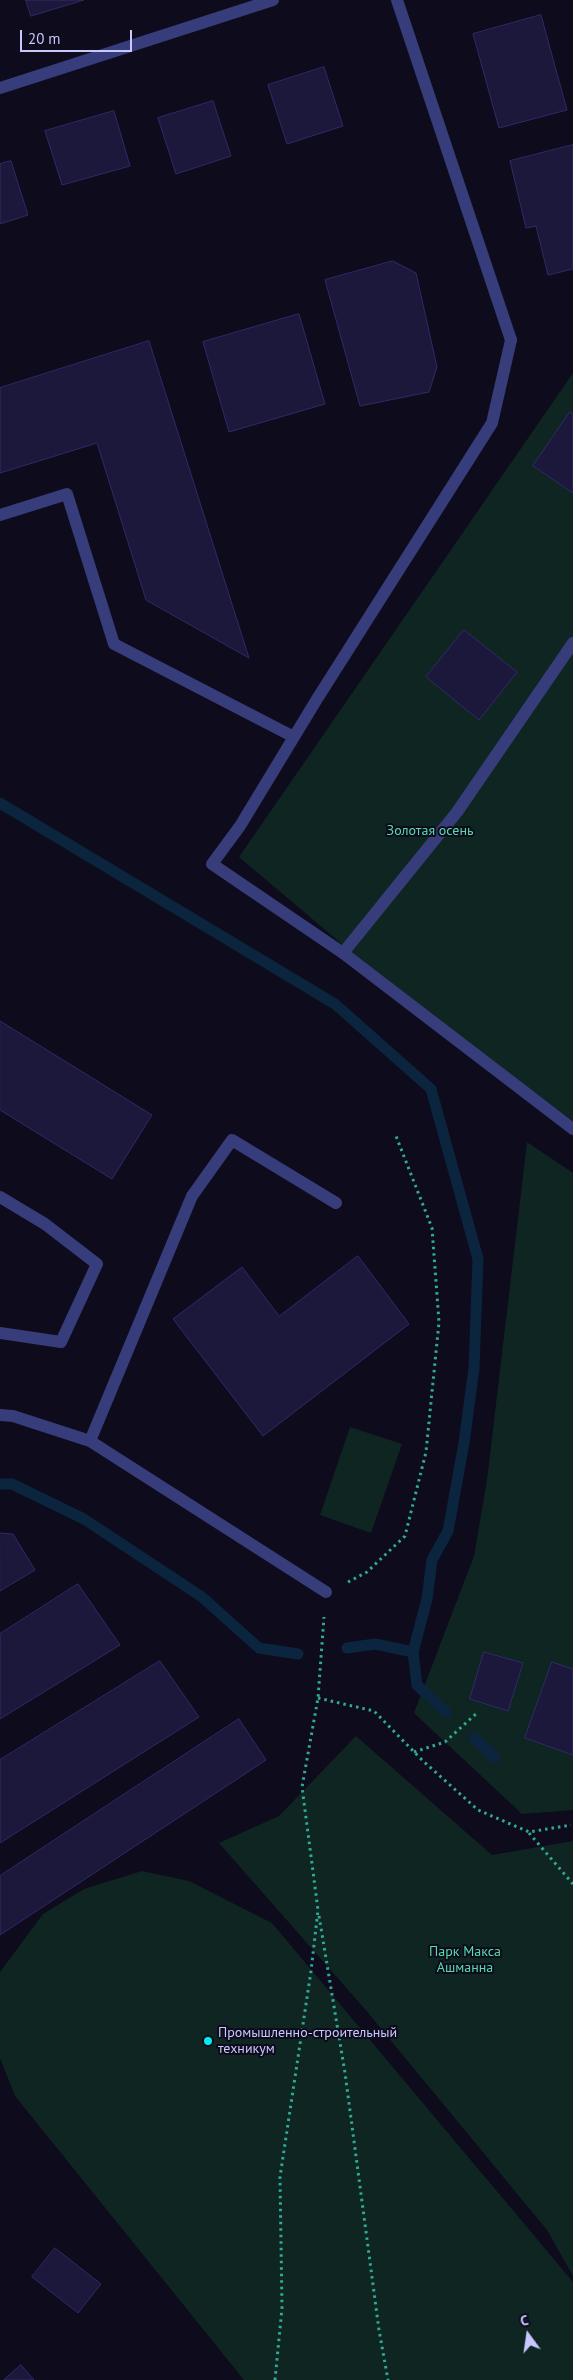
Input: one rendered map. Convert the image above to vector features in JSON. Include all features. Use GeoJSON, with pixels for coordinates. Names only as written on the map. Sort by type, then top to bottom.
{"type":"FeatureCollection","features":[{"type":"Feature","properties":{"kind":"street"},"geometry":{"type":"LineString","coordinates":[[0,88],[273,0]]}},
{"type":"Feature","properties":{"kind":"street"},"geometry":{"type":"LineString","coordinates":[[396,0],[511,340],[492,423],[240,826],[212,864],[343,953],[573,1129]]}},
{"type":"Feature","properties":{"kind":"street"},"geometry":{"type":"LineString","coordinates":[[0,515],[67,494],[114,644],[294,737]]}},
{"type":"Feature","properties":{"kind":"street"},"geometry":{"type":"LineString","coordinates":[[343,953],[458,812],[573,643]]}},
{"type":"Feature","properties":{"kind":"street"},"geometry":{"type":"LineString","coordinates":[[90,1441],[192,1196],[232,1140],[336,1203]]}},
{"type":"Feature","properties":{"kind":"street"},"geometry":{"type":"LineString","coordinates":[[0,1197],[45,1224],[97,1264],[62,1342],[0,1333]]}},
{"type":"Feature","properties":{"kind":"street"},"geometry":{"type":"LineString","coordinates":[[0,1415],[13,1416],[90,1441],[326,1592]]}},
{"type":"Feature","properties":{"kind":"path"},"geometry":{"type":"LineString","coordinates":[[388,2380],[379,2330],[345,2073],[318,1910],[302,1786],[318,1698],[326,1592],[367,1572],[405,1536],[426,1452],[439,1322],[432,1228],[396,1136]]}},
{"type":"Feature","properties":{"kind":"path"},"geometry":{"type":"LineString","coordinates":[[318,1698],[374,1712],[414,1752],[478,1810],[529,1832],[573,1884]]}},
{"type":"Feature","properties":{"kind":"path"},"geometry":{"type":"LineString","coordinates":[[414,1752],[445,1742],[478,1712]]}},
{"type":"Feature","properties":{"kind":"path"},"geometry":{"type":"LineString","coordinates":[[529,1832],[572,1825]]}},
{"type":"Feature","properties":{"kind":"path"},"geometry":{"type":"LineString","coordinates":[[274,2380],[282,2308],[280,2177],[310,1980],[318,1910]]}},
{"type":"Feature","properties":{"kind":"green space","name":"Золотая осень"},"geometry":{"type":"Polygon","coordinates":[[[573,373],[573,1121],[383,979],[239,857],[573,373]]]}},
{"type":"Feature","properties":{"kind":"green space"},"geometry":{"type":"Polygon","coordinates":[[[527,1142],[573,1173],[573,1810],[522,1814],[414,1713],[474,1556],[487,1480],[527,1142]]]}},
{"type":"Feature","properties":{"kind":"green space"},"geometry":{"type":"Polygon","coordinates":[[[350,1427],[402,1444],[371,1533],[320,1515],[350,1427]]]}},
{"type":"Feature","properties":{"kind":"green space","name":"Парк Макса Ашманна"},"geometry":{"type":"Polygon","coordinates":[[[356,1736],[492,1855],[573,1841],[573,2276],[547,2230],[364,2008],[219,1843],[279,1816],[356,1736]]]}},
{"type":"Feature","properties":{"kind":"green space","name":"Промышленно-строительный техникум"},"geometry":{"type":"Polygon","coordinates":[[[142,1871],[189,1881],[272,1923],[573,2282],[573,2380],[244,2380],[15,2096],[0,2058],[0,1972],[43,1914],[84,1889],[142,1871]]]}},
{"type":"Feature","properties":{"kind":"building"},"geometry":{"type":"Polygon","coordinates":[[[26,0],[84,0],[31,16],[26,0]]]}},
{"type":"Feature","properties":{"kind":"building"},"geometry":{"type":"Polygon","coordinates":[[[541,15],[567,110],[499,128],[473,34],[541,15]]]}},
{"type":"Feature","properties":{"kind":"building"},"geometry":{"type":"Polygon","coordinates":[[[324,67],[343,126],[287,144],[268,85],[324,67]]]}},
{"type":"Feature","properties":{"kind":"building"},"geometry":{"type":"Polygon","coordinates":[[[213,101],[231,156],[176,174],[158,118],[213,101]]]}},
{"type":"Feature","properties":{"kind":"building"},"geometry":{"type":"Polygon","coordinates":[[[114,111],[130,166],[62,185],[45,131],[114,111]]]}},
{"type":"Feature","properties":{"kind":"building"},"geometry":{"type":"Polygon","coordinates":[[[573,145],[573,269],[548,275],[536,226],[526,228],[510,161],[573,145]]]}},
{"type":"Feature","properties":{"kind":"building"},"geometry":{"type":"Polygon","coordinates":[[[11,161],[28,215],[0,224],[0,164],[11,161]]]}},
{"type":"Feature","properties":{"kind":"building"},"geometry":{"type":"Polygon","coordinates":[[[393,261],[416,273],[437,367],[429,392],[360,406],[325,280],[393,261]]]}},
{"type":"Feature","properties":{"kind":"building"},"geometry":{"type":"Polygon","coordinates":[[[299,314],[325,404],[229,432],[203,342],[299,314]]]}},
{"type":"Feature","properties":{"kind":"building"},"geometry":{"type":"Polygon","coordinates":[[[149,341],[249,658],[146,600],[97,443],[0,473],[0,388],[149,341]]]}},
{"type":"Feature","properties":{"kind":"building"},"geometry":{"type":"Polygon","coordinates":[[[570,412],[573,414],[573,493],[533,466],[570,412]]]}},
{"type":"Feature","properties":{"kind":"building"},"geometry":{"type":"Polygon","coordinates":[[[464,630],[517,672],[479,720],[426,677],[464,630]]]}},
{"type":"Feature","properties":{"kind":"building"},"geometry":{"type":"Polygon","coordinates":[[[0,1021],[152,1115],[112,1179],[0,1110],[0,1021]]]}},
{"type":"Feature","properties":{"kind":"building"},"geometry":{"type":"Polygon","coordinates":[[[358,1256],[409,1324],[263,1436],[173,1319],[242,1267],[279,1316],[358,1256]]]}},
{"type":"Feature","properties":{"kind":"building"},"geometry":{"type":"Polygon","coordinates":[[[0,1533],[13,1534],[35,1570],[0,1591],[0,1533]]]}},
{"type":"Feature","properties":{"kind":"building"},"geometry":{"type":"Polygon","coordinates":[[[78,1584],[120,1645],[0,1719],[0,1634],[78,1584]]]}},
{"type":"Feature","properties":{"kind":"building"},"geometry":{"type":"Polygon","coordinates":[[[484,1652],[523,1663],[508,1711],[470,1699],[484,1652]]]}},
{"type":"Feature","properties":{"kind":"building"},"geometry":{"type":"Polygon","coordinates":[[[160,1661],[199,1717],[0,1843],[0,1760],[160,1661]]]}},
{"type":"Feature","properties":{"kind":"building"},"geometry":{"type":"Polygon","coordinates":[[[552,1662],[573,1669],[573,1755],[525,1738],[552,1662]]]}},
{"type":"Feature","properties":{"kind":"building"},"geometry":{"type":"Polygon","coordinates":[[[239,1719],[266,1760],[0,1935],[0,1876],[239,1719]]]}},
{"type":"Feature","properties":{"kind":"building"},"geometry":{"type":"Polygon","coordinates":[[[55,2248],[101,2284],[78,2313],[32,2277],[55,2248]]]}},
{"type":"Feature","properties":{"kind":"building"},"geometry":{"type":"Polygon","coordinates":[[[21,2365],[34,2380],[4,2380],[21,2365]]]}},
{"type":"Feature","properties":{"kind":"waterway"},"geometry":{"type":"LineString","coordinates":[[0,803],[335,1004],[431,1089],[478,1259],[474,1368],[464,1443],[448,1531],[432,1560],[427,1599],[413,1652],[417,1685],[446,1712]]}},
{"type":"Feature","properties":{"kind":"waterway"},"geometry":{"type":"LineString","coordinates":[[0,1484],[12,1484],[84,1519],[202,1597],[259,1648],[298,1654]]}},
{"type":"Feature","properties":{"kind":"waterway"},"geometry":{"type":"LineString","coordinates":[[347,1648],[375,1644],[413,1652]]}},
{"type":"Feature","properties":{"kind":"waterway"},"geometry":{"type":"LineString","coordinates":[[474,1738],[495,1758]]}},
{"type":"Feature","properties":{"kind":"place","name":"Промышленно-строительный техникум"},"geometry":{"type":"Point","coordinates":[208,2041]}}]}
